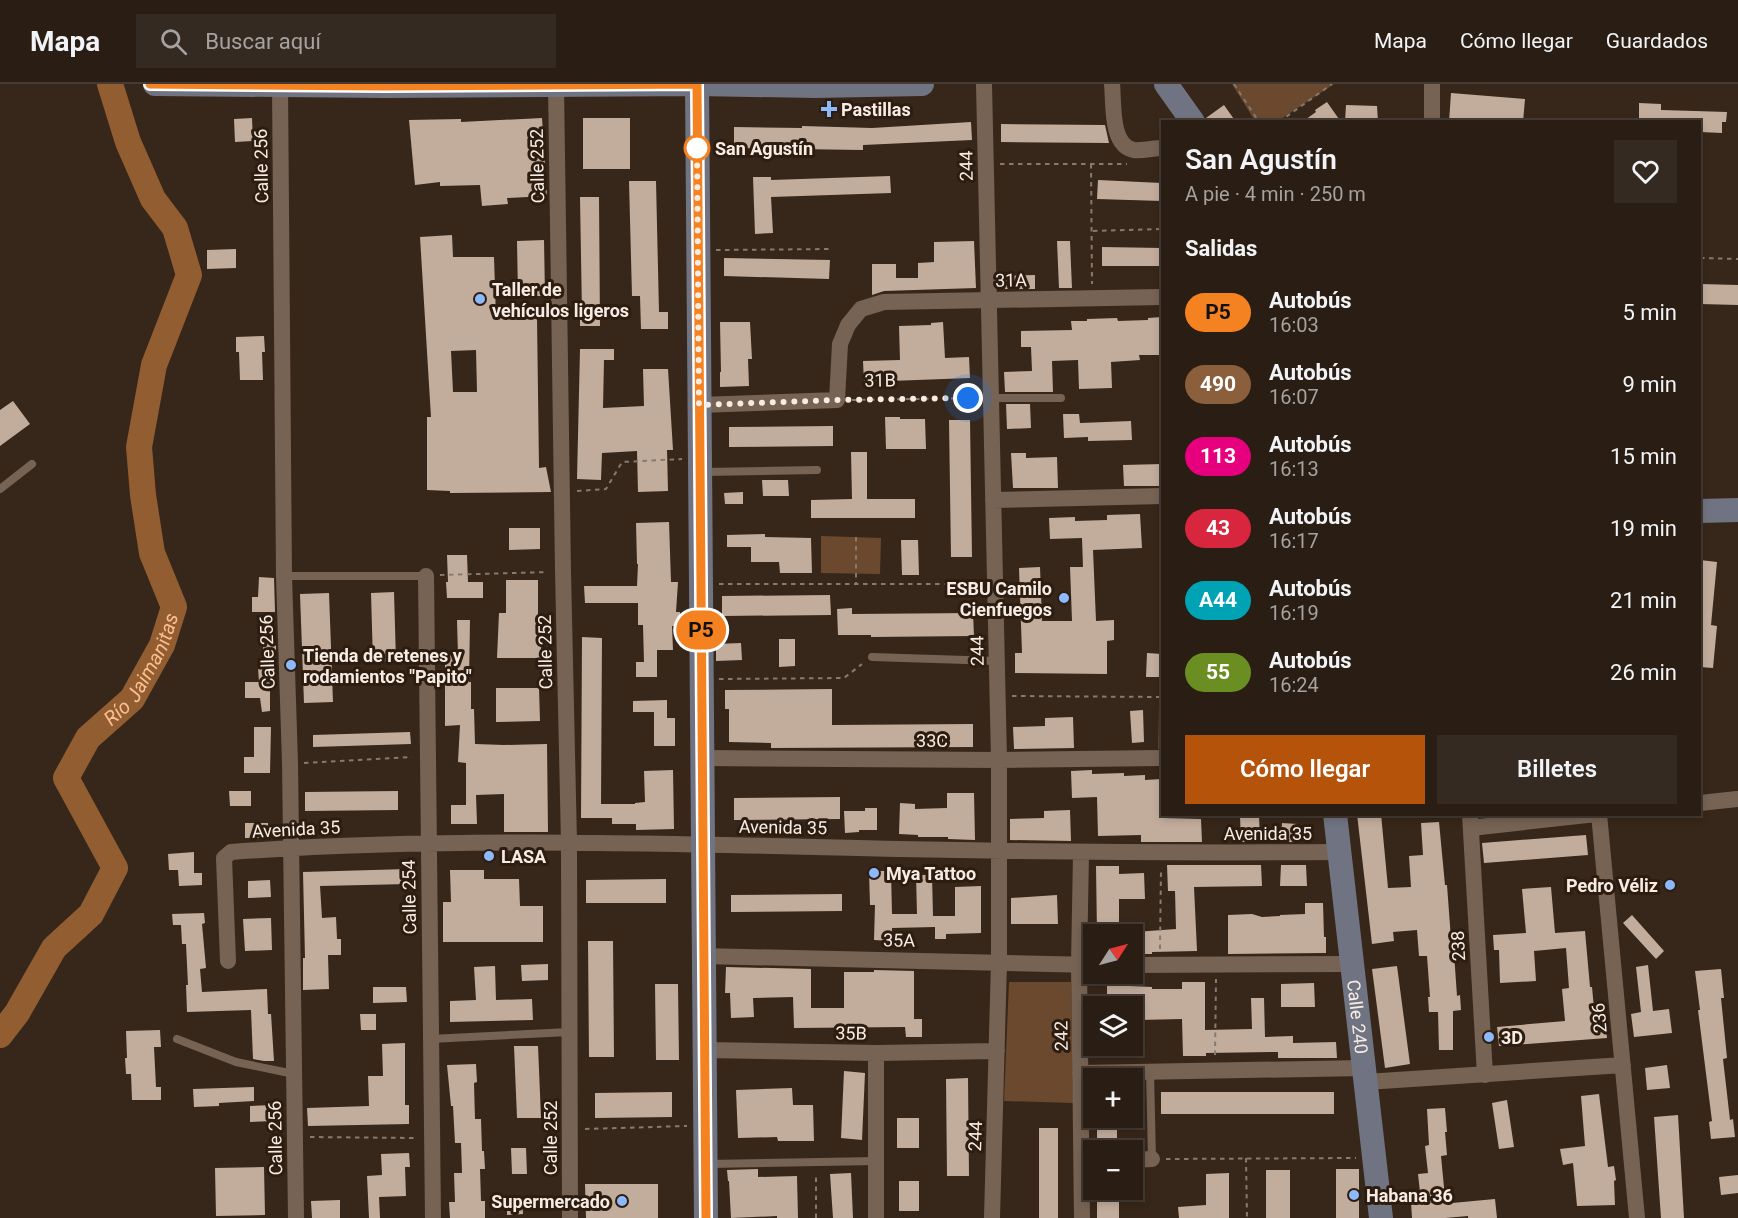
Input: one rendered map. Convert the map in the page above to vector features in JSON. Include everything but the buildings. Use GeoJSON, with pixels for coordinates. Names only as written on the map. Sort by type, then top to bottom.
{"type":"FeatureCollection","features":[{"type":"Feature","properties":{"kind":"street"},"geometry":{"type":"LineString","coordinates":[[155,84],[280,86],[922,84]]}},
{"type":"Feature","properties":{"kind":"street"},"geometry":{"type":"LineString","coordinates":[[697,84],[706,1218]]}},
{"type":"Feature","properties":{"kind":"street","name":"244"},"geometry":{"type":"LineString","coordinates":[[984,84],[999,759],[999,962],[992,1218]]}},
{"type":"Feature","properties":{"kind":"street"},"geometry":{"type":"LineString","coordinates":[[1112,84],[1116,134],[1123,145],[1134,150],[1161,148]]}},
{"type":"Feature","properties":{"kind":"street"},"geometry":{"type":"LineString","coordinates":[[1166,84],[1192,120]]}},
{"type":"Feature","properties":{"kind":"street"},"geometry":{"type":"LineString","coordinates":[[1432,84],[1432,120]]}},
{"type":"Feature","properties":{"kind":"street","name":"Calle 256"},"geometry":{"type":"LineString","coordinates":[[280,86],[284,576],[290,763],[296,1218]]}},
{"type":"Feature","properties":{"kind":"street","name":"Calle 252"},"geometry":{"type":"LineString","coordinates":[[556,86],[561,492],[569,843],[570,1218]]}},
{"type":"Feature","properties":{"kind":"street","name":"31A"},"geometry":{"type":"LineString","coordinates":[[837,400],[840,344],[848,326],[861,309],[884,302],[1161,297]]}},
{"type":"Feature","properties":{"kind":"street"},"geometry":{"type":"LineString","coordinates":[[699,405],[837,400]]}},
{"type":"Feature","properties":{"kind":"street"},"geometry":{"type":"LineString","coordinates":[[993,500],[1161,496]]}},
{"type":"Feature","properties":{"kind":"street"},"geometry":{"type":"LineString","coordinates":[[1701,511],[1738,510]]}},
{"type":"Feature","properties":{"kind":"street","name":"Calle 254"},"geometry":{"type":"LineString","coordinates":[[426,576],[433,1218]]}},
{"type":"Feature","properties":{"kind":"street","name":"33C"},"geometry":{"type":"LineString","coordinates":[[702,758],[1161,758]]}},
{"type":"Feature","properties":{"kind":"street"},"geometry":{"type":"LineString","coordinates":[[1701,803],[1738,799]]}},
{"type":"Feature","properties":{"kind":"street","name":"Calle 240"},"geometry":{"type":"LineString","coordinates":[[1335,816],[1381,1218]]}},
{"type":"Feature","properties":{"kind":"street"},"geometry":{"type":"LineString","coordinates":[[1470,821],[1561,816]]}},
{"type":"Feature","properties":{"kind":"street","name":"236"},"geometry":{"type":"LineString","coordinates":[[1597,816],[1637,1218]]}},
{"type":"Feature","properties":{"kind":"street","name":"238"},"geometry":{"type":"LineString","coordinates":[[1470,821],[1485,1075]]}},
{"type":"Feature","properties":{"kind":"street","name":"Avenida 35"},"geometry":{"type":"LineString","coordinates":[[228,961],[224,858],[231,852],[428,844],[569,843],[1081,853],[1339,852]]}},
{"type":"Feature","properties":{"kind":"street","name":"242"},"geometry":{"type":"LineString","coordinates":[[1081,853],[1084,924]]}},
{"type":"Feature","properties":{"kind":"street","name":"35A"},"geometry":{"type":"LineString","coordinates":[[704,956],[1083,965]]}},
{"type":"Feature","properties":{"kind":"street"},"geometry":{"type":"LineString","coordinates":[[1143,965],[1352,964]]}},
{"type":"Feature","properties":{"kind":"street","name":"242"},"geometry":{"type":"LineString","coordinates":[[1085,984],[1080,1073],[1085,1140]]}},
{"type":"Feature","properties":{"kind":"street","name":"35B"},"geometry":{"type":"LineString","coordinates":[[705,1050],[876,1053],[997,1051]]}},
{"type":"Feature","properties":{"kind":"street"},"geometry":{"type":"LineString","coordinates":[[876,1053],[876,1218]]}},
{"type":"Feature","properties":{"kind":"street"},"geometry":{"type":"LineString","coordinates":[[1080,1073],[1215,1070],[1365,1075],[1485,1075],[1623,1065]]}},
{"type":"Feature","properties":{"kind":"street"},"geometry":{"type":"LineString","coordinates":[[1143,1159],[1152,1159]]}},
{"type":"Feature","properties":{"kind":"street","name":"242"},"geometry":{"type":"LineString","coordinates":[[1082,1218],[1084,1200]]}},
{"type":"Feature","properties":{"kind":"lane"},"geometry":{"type":"LineString","coordinates":[[990,398],[1061,398]]}},
{"type":"Feature","properties":{"kind":"lane"},"geometry":{"type":"LineString","coordinates":[[0,489],[32,464]]}},
{"type":"Feature","properties":{"kind":"lane"},"geometry":{"type":"LineString","coordinates":[[700,465],[817,470]]}},
{"type":"Feature","properties":{"kind":"lane"},"geometry":{"type":"LineString","coordinates":[[284,576],[426,576]]}},
{"type":"Feature","properties":{"kind":"lane"},"geometry":{"type":"LineString","coordinates":[[872,657],[997,661]]}},
{"type":"Feature","properties":{"kind":"lane"},"geometry":{"type":"LineString","coordinates":[[430,1039],[569,1032]]}},
{"type":"Feature","properties":{"kind":"lane"},"geometry":{"type":"LineString","coordinates":[[177,1039],[236,1062],[294,1074]]}},
{"type":"Feature","properties":{"kind":"lane"},"geometry":{"type":"LineString","coordinates":[[1150,1072],[1152,1159]]}},
{"type":"Feature","properties":{"kind":"lane"},"geometry":{"type":"LineString","coordinates":[[705,1164],[876,1161]]}},
{"type":"Feature","properties":{"kind":"path"},"geometry":{"type":"LineString","coordinates":[[1234,84],[1258,120]]}},
{"type":"Feature","properties":{"kind":"path"},"geometry":{"type":"LineString","coordinates":[[1282,120],[1332,84]]}},
{"type":"Feature","properties":{"kind":"path"},"geometry":{"type":"LineString","coordinates":[[986,164],[1127,164]]}},
{"type":"Feature","properties":{"kind":"path"},"geometry":{"type":"LineString","coordinates":[[1091,164],[1092,298]]}},
{"type":"Feature","properties":{"kind":"path"},"geometry":{"type":"LineString","coordinates":[[1092,231],[1161,229]]}},
{"type":"Feature","properties":{"kind":"path"},"geometry":{"type":"LineString","coordinates":[[698,250],[832,249]]}},
{"type":"Feature","properties":{"kind":"path"},"geometry":{"type":"LineString","coordinates":[[1701,258],[1738,259]]}},
{"type":"Feature","properties":{"kind":"path","name":"31B"},"geometry":{"type":"LineString","coordinates":[[837,400],[990,398]]}},
{"type":"Feature","properties":{"kind":"path"},"geometry":{"type":"LineString","coordinates":[[561,492],[606,489],[622,462],[700,465]]}},
{"type":"Feature","properties":{"kind":"path"},"geometry":{"type":"LineString","coordinates":[[856,537],[856,584]]}},
{"type":"Feature","properties":{"kind":"path"},"geometry":{"type":"LineString","coordinates":[[426,576],[563,571]]}},
{"type":"Feature","properties":{"kind":"path"},"geometry":{"type":"LineString","coordinates":[[701,584],[995,584]]}},
{"type":"Feature","properties":{"kind":"path"},"geometry":{"type":"LineString","coordinates":[[702,680],[844,678],[872,657]]}},
{"type":"Feature","properties":{"kind":"path"},"geometry":{"type":"LineString","coordinates":[[998,696],[1161,697]]}},
{"type":"Feature","properties":{"kind":"path"},"geometry":{"type":"LineString","coordinates":[[290,763],[427,757]]}},
{"type":"Feature","properties":{"kind":"path"},"geometry":{"type":"LineString","coordinates":[[1160,965],[1162,853]]}},
{"type":"Feature","properties":{"kind":"path"},"geometry":{"type":"LineString","coordinates":[[1215,1070],[1216,965]]}},
{"type":"Feature","properties":{"kind":"path"},"geometry":{"type":"LineString","coordinates":[[569,1129],[705,1125]]}},
{"type":"Feature","properties":{"kind":"path"},"geometry":{"type":"LineString","coordinates":[[295,1137],[432,1138]]}},
{"type":"Feature","properties":{"kind":"path"},"geometry":{"type":"LineString","coordinates":[[1246,1158],[1247,1218]]}},
{"type":"Feature","properties":{"kind":"path"},"geometry":{"type":"LineString","coordinates":[[1152,1159],[1374,1158]]}},
{"type":"Feature","properties":{"kind":"path"},"geometry":{"type":"LineString","coordinates":[[816,1161],[816,1218]]}},
{"type":"Feature","properties":{"kind":"shaded area"},"geometry":{"type":"Polygon","coordinates":[[[1232,84],[1334,84],[1280,120],[1254,120],[1232,84]]]}},
{"type":"Feature","properties":{"kind":"shaded area"},"geometry":{"type":"Polygon","coordinates":[[[821,536],[881,538],[880,574],[821,573],[821,536]]]}},
{"type":"Feature","properties":{"kind":"shaded area"},"geometry":{"type":"Polygon","coordinates":[[[1159,704],[1161,704],[1161,749],[1158,749],[1159,704]]]}},
{"type":"Feature","properties":{"kind":"shaded area"},"geometry":{"type":"Polygon","coordinates":[[[1009,982],[1071,982],[1073,1103],[1004,1101],[1009,982]]]}},
{"type":"Feature","properties":{"kind":"waterway","name":"Río Jaimanitas"},"geometry":{"type":"LineString","coordinates":[[0,1035],[17,1013],[54,948],[91,914],[115,868],[66,778],[88,738],[132,699],[162,645],[174,607],[152,553],[143,495],[139,447],[154,365],[189,275],[175,228],[153,199],[128,142],[110,84]]}},
{"type":"Feature","properties":{"kind":"bus line","name":"P5"},"geometry":{"type":"LineString","coordinates":[[150,84],[534,86],[697,84],[706,1218]]}},
{"type":"Feature","properties":{"kind":"place","name":"Pastillas"},"geometry":{"type":"Point","coordinates":[829,109]}},
{"type":"Feature","properties":{"kind":"place","name":"San Agustín"},"geometry":{"type":"Point","coordinates":[697,148]}},
{"type":"Feature","properties":{"kind":"place","name":"Taller de vehículos ligeros"},"geometry":{"type":"Point","coordinates":[480,299]}},
{"type":"Feature","properties":{"kind":"place","name":"ESBU Camilo Cienfuegos"},"geometry":{"type":"Point","coordinates":[1064,598]}},
{"type":"Feature","properties":{"kind":"place","name":"Tienda de retenes y rodamientos \"Papito\""},"geometry":{"type":"Point","coordinates":[291,665]}},
{"type":"Feature","properties":{"kind":"place","name":"LASA"},"geometry":{"type":"Point","coordinates":[489,856]}},
{"type":"Feature","properties":{"kind":"place","name":"Mya Tattoo"},"geometry":{"type":"Point","coordinates":[874,873]}},
{"type":"Feature","properties":{"kind":"place","name":"Pedro Véliz"},"geometry":{"type":"Point","coordinates":[1670,885]}},
{"type":"Feature","properties":{"kind":"place","name":"3D"},"geometry":{"type":"Point","coordinates":[1489,1037]}},
{"type":"Feature","properties":{"kind":"place","name":"Habana 36"},"geometry":{"type":"Point","coordinates":[1354,1195]}},
{"type":"Feature","properties":{"kind":"place","name":"Supermercado"},"geometry":{"type":"Point","coordinates":[622,1201]}},
{"type":"Feature","properties":{"kind":"route"},"geometry":{"type":"LineString","coordinates":[[697,148],[697,146],[699,405],[968,398]]}}]}
